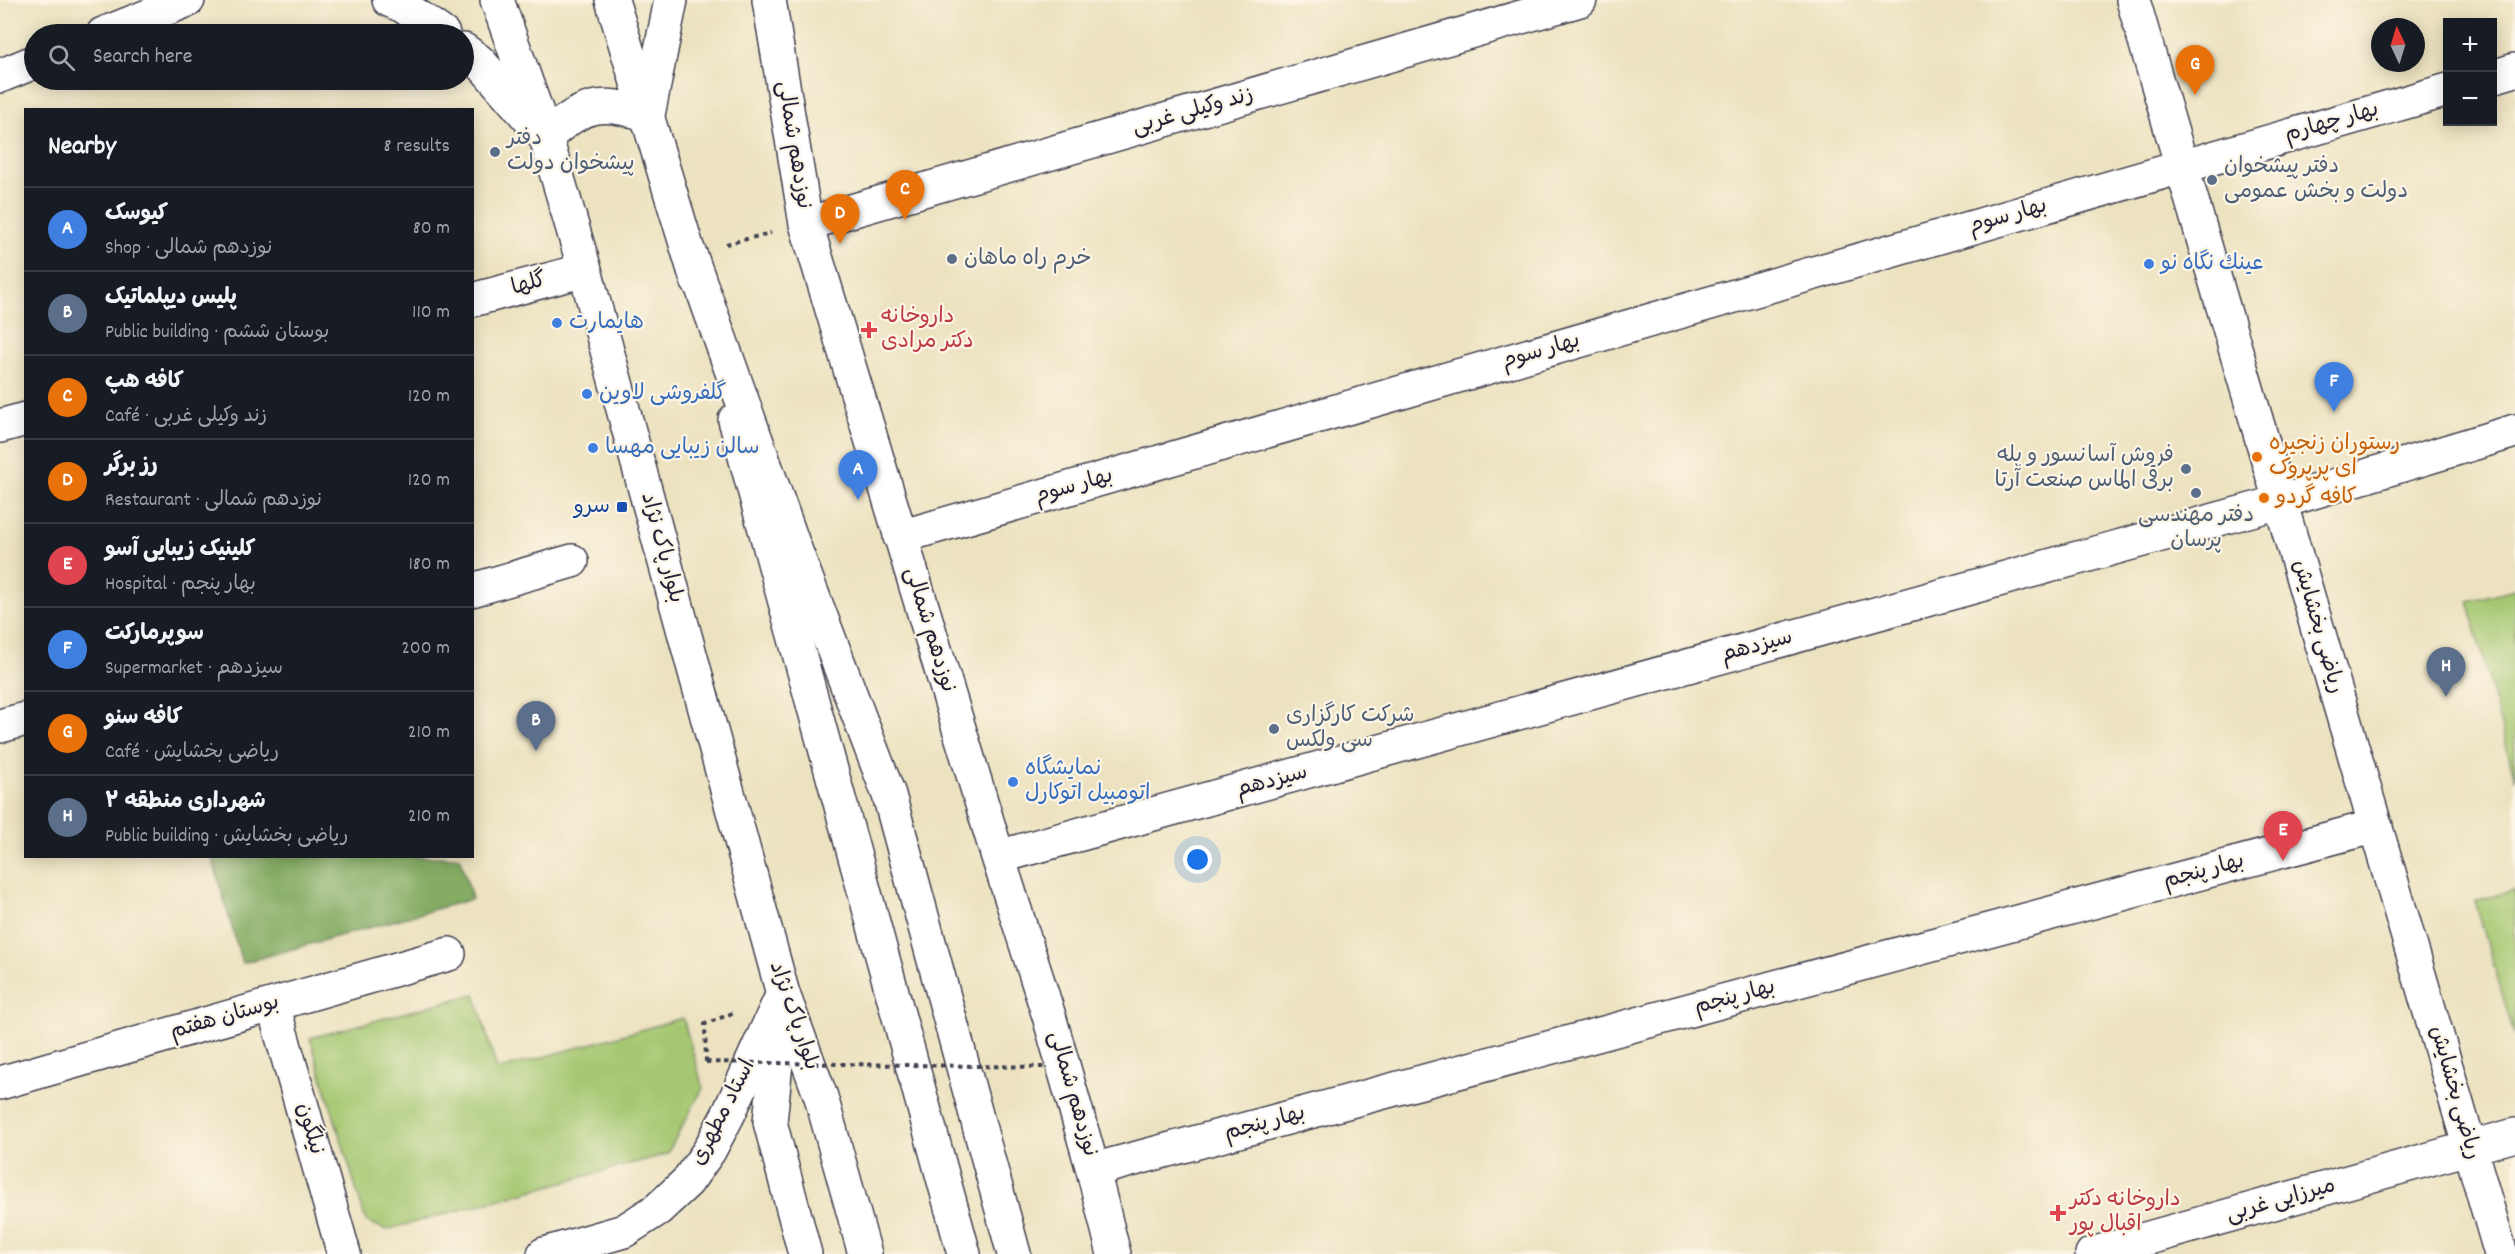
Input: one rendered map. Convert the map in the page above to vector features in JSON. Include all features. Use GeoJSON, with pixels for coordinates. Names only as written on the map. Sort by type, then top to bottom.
{"type":"FeatureCollection","features":[{"type":"Feature","properties":{"kind":"main road"},"geometry":{"type":"LineString","coordinates":[[128,24],[188,0]]}},
{"type":"Feature","properties":{"kind":"main road"},"geometry":{"type":"LineString","coordinates":[[389,0],[403,6],[429,24]]}},
{"type":"Feature","properties":{"kind":"main road","name":"بلوار پاک نژاد"},"geometry":{"type":"LineString","coordinates":[[497,0],[546,138],[585,270],[783,994],[821,1097],[866,1254]]}},
{"type":"Feature","properties":{"kind":"main road"},"geometry":{"type":"LineString","coordinates":[[612,0],[690,254],[964,1254]]}},
{"type":"Feature","properties":{"kind":"main road"},"geometry":{"type":"LineString","coordinates":[[648,115],[670,0]]}},
{"type":"Feature","properties":{"kind":"main road","name":"نوزدهم شمالی"},"geometry":{"type":"LineString","coordinates":[[769,0],[806,224],[998,857],[1049,1016],[1094,1170],[1114,1254]]}},
{"type":"Feature","properties":{"kind":"main road","name":"زند وکیلی غربی"},"geometry":{"type":"LineString","coordinates":[[806,224],[1580,0]]}},
{"type":"Feature","properties":{"kind":"main road","name":"ریاضی بخشایش"},"geometry":{"type":"LineString","coordinates":[[2133,0],[2501,1254]]}},
{"type":"Feature","properties":{"kind":"main road"},"geometry":{"type":"LineString","coordinates":[[474,58],[546,138],[567,118],[592,107],[621,106],[648,115]]}},
{"type":"Feature","properties":{"kind":"main road"},"geometry":{"type":"LineString","coordinates":[[0,76],[24,66]]}},
{"type":"Feature","properties":{"kind":"main road"},"geometry":{"type":"LineString","coordinates":[[2497,76],[2515,70]]}},
{"type":"Feature","properties":{"kind":"main road","name":"بهار چهارم"},"geometry":{"type":"LineString","coordinates":[[2182,166],[2443,91]]}},
{"type":"Feature","properties":{"kind":"main road","name":"بهار سوم"},"geometry":{"type":"LineString","coordinates":[[900,537],[2182,166]]}},
{"type":"Feature","properties":{"kind":"main road"},"geometry":{"type":"LineString","coordinates":[[690,254],[795,549],[889,795],[1014,1254]]}},
{"type":"Feature","properties":{"kind":"main road","name":"گلها"},"geometry":{"type":"LineString","coordinates":[[474,299],[585,270]]}},
{"type":"Feature","properties":{"kind":"main road"},"geometry":{"type":"LineString","coordinates":[[0,426],[24,420]]}},
{"type":"Feature","properties":{"kind":"main road","name":"سیزدهم"},"geometry":{"type":"LineString","coordinates":[[998,857],[2280,502],[2515,431]]}},
{"type":"Feature","properties":{"kind":"main road"},"geometry":{"type":"LineString","coordinates":[[474,589],[572,561]]}},
{"type":"Feature","properties":{"kind":"main road"},"geometry":{"type":"LineString","coordinates":[[0,726],[24,719]]}},
{"type":"Feature","properties":{"kind":"main road","name":"بهار پنجم"},"geometry":{"type":"LineString","coordinates":[[1094,1170],[2376,826]]}},
{"type":"Feature","properties":{"kind":"main road","name":"بوستان هفتم"},"geometry":{"type":"LineString","coordinates":[[0,1083],[449,954]]}},
{"type":"Feature","properties":{"kind":"main road"},"geometry":{"type":"LineString","coordinates":[[783,994],[770,1122],[805,1254]]}},
{"type":"Feature","properties":{"kind":"main road","name":"استاد مطهری"},"geometry":{"type":"LineString","coordinates":[[544,1254],[624,1231],[658,1209],[687,1182],[710,1150],[729,1113],[783,994]]}},
{"type":"Feature","properties":{"kind":"main road","name":"نیلگون"},"geometry":{"type":"LineString","coordinates":[[273,1005],[344,1254]]}},
{"type":"Feature","properties":{"kind":"main road","name":"میرزایی غربی"},"geometry":{"type":"LineString","coordinates":[[2092,1254],[2515,1135]]}},
{"type":"Feature","properties":{"kind":"path"},"geometry":{"type":"LineString","coordinates":[[690,254],[806,224]]}},
{"type":"Feature","properties":{"kind":"path"},"geometry":{"type":"LineString","coordinates":[[705,1024],[706,1062],[1044,1067]]}},
{"type":"Feature","properties":{"kind":"green space"},"geometry":{"type":"Polygon","coordinates":[[[2515,589],[2515,779],[2468,601],[2515,589]]]}},
{"type":"Feature","properties":{"kind":"green space"},"geometry":{"type":"Polygon","coordinates":[[[212,858],[460,858],[472,899],[242,963],[212,858]]]}},
{"type":"Feature","properties":{"kind":"green space"},"geometry":{"type":"Polygon","coordinates":[[[2515,890],[2515,1038],[2475,901],[2515,890]]]}},
{"type":"Feature","properties":{"kind":"green space"},"geometry":{"type":"Polygon","coordinates":[[[475,994],[497,1070],[683,1018],[703,1088],[667,1154],[386,1230],[366,1221],[310,1038],[475,994]]]}},
{"type":"Feature","properties":{"kind":"place","name":"کافه سنو"},"geometry":{"type":"Point","coordinates":[2195,95]}},
{"type":"Feature","properties":{"kind":"place","name":"دفتر پیشخوان دولت"},"geometry":{"type":"Point","coordinates":[495,152]}},
{"type":"Feature","properties":{"kind":"place","name":"دفتر پیشخوان دولت و بخش عمومی"},"geometry":{"type":"Point","coordinates":[2212,180]}},
{"type":"Feature","properties":{"kind":"place","name":"کافه هپ"},"geometry":{"type":"Point","coordinates":[905,220]}},
{"type":"Feature","properties":{"kind":"place","name":"رز برگر"},"geometry":{"type":"Point","coordinates":[840,244]}},
{"type":"Feature","properties":{"kind":"place","name":"خرم راه ماهان"},"geometry":{"type":"Point","coordinates":[952,259]}},
{"type":"Feature","properties":{"kind":"place","name":"عينك نگاه نو"},"geometry":{"type":"Point","coordinates":[2149,264]}},
{"type":"Feature","properties":{"kind":"place","name":"هایمارت"},"geometry":{"type":"Point","coordinates":[557,323]}},
{"type":"Feature","properties":{"kind":"place","name":"داروخانه دکتر مرادی"},"geometry":{"type":"Point","coordinates":[869,330]}},
{"type":"Feature","properties":{"kind":"place","name":"گلفروشی لاوین"},"geometry":{"type":"Point","coordinates":[587,394]}},
{"type":"Feature","properties":{"kind":"place","name":"سوپرمارکت"},"geometry":{"type":"Point","coordinates":[2334,412]}},
{"type":"Feature","properties":{"kind":"place","name":"سالن زیبایی مهسا"},"geometry":{"type":"Point","coordinates":[593,448]}},
{"type":"Feature","properties":{"kind":"place","name":"رستوران زنجیره ای پرپروک"},"geometry":{"type":"Point","coordinates":[2257,457]}},
{"type":"Feature","properties":{"kind":"place","name":"فروش آسانسور و پله برقی الماس صنعت آرتا"},"geometry":{"type":"Point","coordinates":[2186,469]}},
{"type":"Feature","properties":{"kind":"place","name":"دفتر مهندسی پرسان"},"geometry":{"type":"Point","coordinates":[2196,493]}},
{"type":"Feature","properties":{"kind":"place","name":"کافه گردو"},"geometry":{"type":"Point","coordinates":[2264,498]}},
{"type":"Feature","properties":{"kind":"place","name":"کیوسک"},"geometry":{"type":"Point","coordinates":[858,500]}},
{"type":"Feature","properties":{"kind":"place","name":"سرو"},"geometry":{"type":"Point","coordinates":[622,507]}},
{"type":"Feature","properties":{"kind":"place","name":"شهرداری منطقه ۲"},"geometry":{"type":"Point","coordinates":[2446,697]}},
{"type":"Feature","properties":{"kind":"place","name":"شرکت کارگزاری سی ولکس"},"geometry":{"type":"Point","coordinates":[1274,729]}},
{"type":"Feature","properties":{"kind":"place","name":"پلیس دیپلماتیک"},"geometry":{"type":"Point","coordinates":[536,751]}},
{"type":"Feature","properties":{"kind":"place","name":"نمایشگاه اتومبیل اتوکارل"},"geometry":{"type":"Point","coordinates":[1013,782]}},
{"type":"Feature","properties":{"kind":"place","name":"کلینیک زیبایی آسو"},"geometry":{"type":"Point","coordinates":[2283,861]}},
{"type":"Feature","properties":{"kind":"place","name":"داروخانه دکتر اقبال پور"},"geometry":{"type":"Point","coordinates":[2058,1213]}}]}
